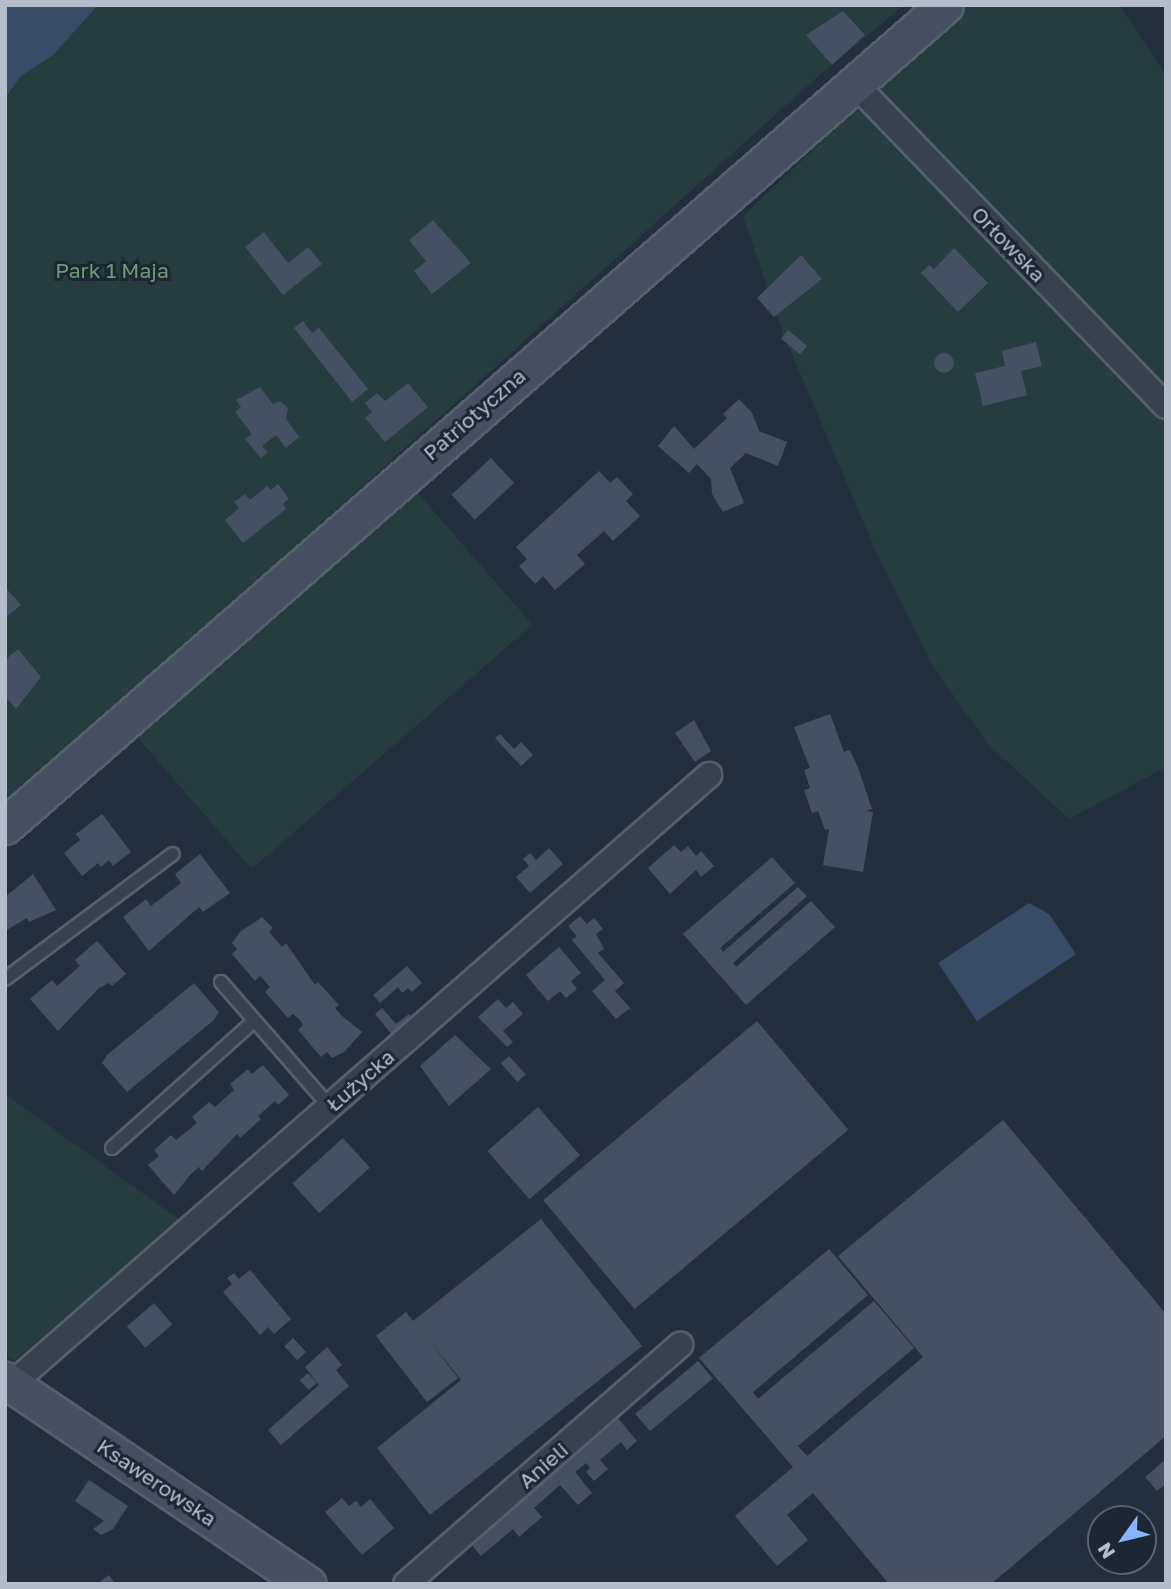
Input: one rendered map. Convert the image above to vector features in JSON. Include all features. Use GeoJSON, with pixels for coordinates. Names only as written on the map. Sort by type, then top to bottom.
{"type":"FeatureCollection","features":[{"type":"Feature","properties":{"kind":"street","name":"Patriotyczna"},"geometry":{"type":"LineString","coordinates":[[5,826],[853,82],[945,5]]}},
{"type":"Feature","properties":{"kind":"street","name":"Orłowska"},"geometry":{"type":"LineString","coordinates":[[853,82],[1166,406]]}},
{"type":"Feature","properties":{"kind":"street","name":"Łużycka"},"geometry":{"type":"LineString","coordinates":[[9,1382],[330,1107],[709,775]]}},
{"type":"Feature","properties":{"kind":"street","name":"Anieli"},"geometry":{"type":"LineString","coordinates":[[406,1584],[680,1345]]}},
{"type":"Feature","properties":{"kind":"street","name":"Ksawerowska"},"geometry":{"type":"LineString","coordinates":[[9,1382],[308,1584]]}},
{"type":"Feature","properties":{"kind":"lane"},"geometry":{"type":"LineString","coordinates":[[5,979],[173,854]]}},
{"type":"Feature","properties":{"kind":"lane"},"geometry":{"type":"LineString","coordinates":[[221,982],[330,1107]]}},
{"type":"Feature","properties":{"kind":"lane"},"geometry":{"type":"LineString","coordinates":[[112,1147],[254,1021]]}},
{"type":"Feature","properties":{"kind":"green space","name":"Park 1 Maja"},"geometry":{"type":"Polygon","coordinates":[[[5,5],[904,5],[815,79],[5,808],[5,5]]]}},
{"type":"Feature","properties":{"kind":"green space"},"geometry":{"type":"Polygon","coordinates":[[[967,5],[1120,5],[1166,75],[1166,767],[1069,819],[988,744],[932,665],[873,545],[782,331],[743,216],[967,5]]]}},
{"type":"Feature","properties":{"kind":"green space"},"geometry":{"type":"Polygon","coordinates":[[[417,492],[532,625],[252,869],[136,736],[417,492]]]}},
{"type":"Feature","properties":{"kind":"green space"},"geometry":{"type":"Polygon","coordinates":[[[5,1094],[180,1220],[14,1361],[5,1356],[5,1094]]]}},
{"type":"Feature","properties":{"kind":"water"},"geometry":{"type":"Polygon","coordinates":[[[5,5],[98,5],[53,55],[21,76],[5,98],[5,5]]]}},
{"type":"Feature","properties":{"kind":"water"},"geometry":{"type":"Polygon","coordinates":[[[1029,903],[1049,914],[1076,954],[977,1021],[938,963],[1029,903]]]}},
{"type":"Feature","properties":{"kind":"building"},"geometry":{"type":"Polygon","coordinates":[[[843,11],[865,35],[832,65],[806,35],[843,11]]]}},
{"type":"Feature","properties":{"kind":"building"},"geometry":{"type":"Polygon","coordinates":[[[433,220],[471,263],[432,294],[414,271],[426,261],[409,240],[433,220]]]}},
{"type":"Feature","properties":{"kind":"building"},"geometry":{"type":"Polygon","coordinates":[[[264,232],[288,263],[308,247],[322,264],[283,295],[245,247],[264,232]]]}},
{"type":"Feature","properties":{"kind":"building"},"geometry":{"type":"Polygon","coordinates":[[[954,248],[988,283],[958,312],[921,273],[929,265],[934,269],[954,248]]]}},
{"type":"Feature","properties":{"kind":"building"},"geometry":{"type":"Polygon","coordinates":[[[801,255],[822,279],[774,317],[757,298],[801,255]]]}},
{"type":"Feature","properties":{"kind":"building"},"geometry":{"type":"Polygon","coordinates":[[[303,321],[312,333],[319,328],[368,389],[352,402],[294,328],[303,321]]]}},
{"type":"Feature","properties":{"kind":"building"},"geometry":{"type":"Polygon","coordinates":[[[788,330],[807,346],[800,354],[781,338],[788,330]]]}},
{"type":"Feature","properties":{"kind":"building"},"geometry":{"type":"Polygon","coordinates":[[[1036,342],[1042,366],[1021,371],[1027,395],[983,406],[975,373],[1005,366],[1002,351],[1036,342]]]}},
{"type":"Feature","properties":{"kind":"building"},"geometry":{"type":"Polygon","coordinates":[[[944,353],[951,356],[954,363],[951,370],[944,373],[937,370],[934,363],[937,356],[944,353]]]}},
{"type":"Feature","properties":{"kind":"building"},"geometry":{"type":"Polygon","coordinates":[[[408,383],[428,407],[385,442],[365,418],[372,412],[365,403],[377,393],[385,401],[408,383]]]}},
{"type":"Feature","properties":{"kind":"building"},"geometry":{"type":"Polygon","coordinates":[[[260,387],[273,404],[280,401],[288,408],[286,419],[299,437],[286,448],[276,435],[262,446],[268,452],[261,458],[245,439],[252,434],[235,412],[241,407],[236,400],[260,387]]]}},
{"type":"Feature","properties":{"kind":"building"},"geometry":{"type":"Polygon","coordinates":[[[739,399],[752,413],[759,431],[787,442],[778,466],[746,453],[730,468],[744,503],[723,512],[712,494],[711,479],[697,464],[689,473],[658,446],[674,426],[694,449],[727,418],[723,414],[739,399]]]}},
{"type":"Feature","properties":{"kind":"building"},"geometry":{"type":"Polygon","coordinates":[[[491,458],[514,483],[475,520],[452,495],[491,458]]]}},
{"type":"Feature","properties":{"kind":"building"},"geometry":{"type":"Polygon","coordinates":[[[599,471],[610,483],[617,477],[633,494],[626,501],[640,516],[613,541],[604,531],[577,555],[585,564],[555,590],[543,576],[535,584],[519,566],[527,559],[516,547],[599,471]]]}},
{"type":"Feature","properties":{"kind":"building"},"geometry":{"type":"Polygon","coordinates":[[[278,484],[289,499],[283,504],[286,509],[243,543],[225,520],[239,508],[234,502],[245,494],[250,500],[267,486],[271,490],[278,484]]]}},
{"type":"Feature","properties":{"kind":"building"},"geometry":{"type":"Polygon","coordinates":[[[5,587],[21,605],[5,618],[5,587]]]}},
{"type":"Feature","properties":{"kind":"building"},"geometry":{"type":"Polygon","coordinates":[[[18,649],[41,677],[16,709],[5,696],[5,660],[18,649]]]}},
{"type":"Feature","properties":{"kind":"building"},"geometry":{"type":"Polygon","coordinates":[[[830,714],[844,752],[850,750],[859,770],[872,809],[866,811],[873,812],[863,872],[823,865],[829,829],[825,830],[818,811],[812,813],[804,790],[810,788],[804,770],[810,768],[794,727],[830,714]]]}},
{"type":"Feature","properties":{"kind":"building"},"geometry":{"type":"Polygon","coordinates":[[[694,720],[711,751],[695,762],[675,733],[694,720]]]}},
{"type":"Feature","properties":{"kind":"building"},"geometry":{"type":"Polygon","coordinates":[[[500,734],[514,749],[521,742],[533,755],[521,766],[495,738],[500,734]]]}},
{"type":"Feature","properties":{"kind":"building"},"geometry":{"type":"Polygon","coordinates":[[[102,814],[131,852],[113,866],[109,860],[101,867],[98,863],[82,876],[64,853],[80,840],[76,834],[102,814]]]}},
{"type":"Feature","properties":{"kind":"building"},"geometry":{"type":"Polygon","coordinates":[[[674,845],[681,852],[688,846],[696,856],[701,851],[714,866],[701,877],[696,870],[670,894],[648,868],[674,845]]]}},
{"type":"Feature","properties":{"kind":"building"},"geometry":{"type":"Polygon","coordinates":[[[549,848],[563,864],[530,893],[516,877],[529,866],[523,859],[530,853],[536,860],[549,848]]]}},
{"type":"Feature","properties":{"kind":"building"},"geometry":{"type":"Polygon","coordinates":[[[200,854],[230,893],[203,912],[199,907],[149,951],[123,917],[146,899],[151,906],[181,883],[175,874],[200,854]]]}},
{"type":"Feature","properties":{"kind":"building"},"geometry":{"type":"Polygon","coordinates":[[[772,857],[795,883],[720,948],[723,952],[798,887],[807,896],[733,963],[736,967],[811,901],[835,927],[746,1005],[683,934],[772,857]]]}},
{"type":"Feature","properties":{"kind":"building"},"geometry":{"type":"Polygon","coordinates":[[[33,874],[56,910],[29,922],[27,918],[5,931],[5,897],[33,874]]]}},
{"type":"Feature","properties":{"kind":"building"},"geometry":{"type":"Polygon","coordinates":[[[580,916],[587,924],[594,918],[603,929],[596,934],[604,949],[598,953],[624,983],[615,991],[630,1008],[616,1019],[592,991],[605,980],[572,940],[577,936],[568,926],[580,916]]]}},
{"type":"Feature","properties":{"kind":"building"},"geometry":{"type":"Polygon","coordinates":[[[262,917],[273,928],[269,932],[282,947],[286,943],[315,985],[318,982],[339,1005],[335,1008],[341,1015],[362,1032],[344,1052],[332,1058],[327,1052],[321,1057],[298,1030],[303,1025],[299,1019],[293,1014],[288,1018],[265,992],[270,987],[260,976],[255,981],[232,954],[237,949],[232,943],[240,932],[262,917]]]}},
{"type":"Feature","properties":{"kind":"building"},"geometry":{"type":"Polygon","coordinates":[[[97,941],[126,974],[112,986],[109,983],[99,988],[58,1031],[30,999],[52,980],[57,986],[80,966],[75,960],[97,941]]]}},
{"type":"Feature","properties":{"kind":"building"},"geometry":{"type":"Polygon","coordinates":[[[559,947],[581,973],[571,981],[577,989],[566,998],[560,991],[548,1001],[526,975],[559,947]]]}},
{"type":"Feature","properties":{"kind":"building"},"geometry":{"type":"Polygon","coordinates":[[[407,966],[422,983],[412,992],[408,988],[402,993],[398,987],[380,1003],[373,995],[407,966]]]}},
{"type":"Feature","properties":{"kind":"building"},"geometry":{"type":"Polygon","coordinates":[[[194,983],[219,1012],[214,1020],[127,1092],[102,1063],[107,1055],[194,983]]]}},
{"type":"Feature","properties":{"kind":"building"},"geometry":{"type":"Polygon","coordinates":[[[498,999],[506,1008],[513,1002],[523,1014],[503,1031],[513,1042],[507,1047],[478,1017],[498,999]]]}},
{"type":"Feature","properties":{"kind":"building"},"geometry":{"type":"Polygon","coordinates":[[[382,1008],[396,1024],[409,1014],[413,1019],[393,1036],[375,1014],[382,1008]]]}},
{"type":"Feature","properties":{"kind":"building"},"geometry":{"type":"Polygon","coordinates":[[[757,1021],[848,1130],[635,1309],[543,1200],[757,1021]]]}},
{"type":"Feature","properties":{"kind":"building"},"geometry":{"type":"Polygon","coordinates":[[[455,1035],[491,1069],[449,1106],[420,1066],[455,1035]]]}},
{"type":"Feature","properties":{"kind":"building"},"geometry":{"type":"Polygon","coordinates":[[[509,1056],[526,1075],[518,1082],[501,1063],[509,1056]]]}},
{"type":"Feature","properties":{"kind":"building"},"geometry":{"type":"Polygon","coordinates":[[[263,1065],[289,1095],[278,1105],[275,1101],[258,1116],[261,1119],[240,1138],[237,1134],[202,1171],[199,1167],[174,1195],[148,1165],[159,1156],[154,1150],[171,1135],[176,1140],[197,1123],[192,1117],[209,1102],[215,1107],[234,1090],[230,1084],[248,1069],[252,1074],[263,1065]]]}},
{"type":"Feature","properties":{"kind":"building"},"geometry":{"type":"Polygon","coordinates":[[[538,1107],[580,1155],[529,1199],[487,1151],[538,1107]]]}},
{"type":"Feature","properties":{"kind":"building"},"geometry":{"type":"Polygon","coordinates":[[[1003,1120],[1166,1314],[1166,1436],[991,1584],[889,1584],[813,1493],[787,1515],[808,1540],[777,1566],[735,1516],[793,1467],[699,1358],[829,1249],[868,1295],[753,1392],[758,1399],[874,1301],[914,1348],[798,1446],[807,1456],[923,1357],[838,1256],[1003,1120]]]}},
{"type":"Feature","properties":{"kind":"building"},"geometry":{"type":"Polygon","coordinates":[[[343,1138],[370,1168],[319,1213],[292,1184],[343,1138]]]}},
{"type":"Feature","properties":{"kind":"building"},"geometry":{"type":"Polygon","coordinates":[[[541,1219],[642,1346],[430,1515],[377,1448],[461,1380],[429,1340],[458,1378],[427,1402],[376,1336],[406,1312],[413,1321],[541,1219]]]}},
{"type":"Feature","properties":{"kind":"building"},"geometry":{"type":"Polygon","coordinates":[[[250,1270],[291,1319],[274,1334],[268,1327],[260,1335],[223,1292],[232,1284],[227,1278],[234,1273],[239,1279],[250,1270]]]}},
{"type":"Feature","properties":{"kind":"building"},"geometry":{"type":"Polygon","coordinates":[[[154,1303],[172,1324],[145,1348],[127,1327],[154,1303]]]}},
{"type":"Feature","properties":{"kind":"building"},"geometry":{"type":"Polygon","coordinates":[[[293,1338],[306,1352],[297,1360],[284,1346],[293,1338]]]}},
{"type":"Feature","properties":{"kind":"building"},"geometry":{"type":"Polygon","coordinates":[[[327,1347],[342,1365],[336,1370],[349,1386],[281,1445],[268,1430],[319,1385],[305,1367],[327,1347]]]}},
{"type":"Feature","properties":{"kind":"building"},"geometry":{"type":"Polygon","coordinates":[[[698,1361],[713,1379],[650,1431],[635,1414],[698,1361]]]}},
{"type":"Feature","properties":{"kind":"building"},"geometry":{"type":"Polygon","coordinates":[[[308,1373],[317,1383],[309,1390],[300,1380],[308,1373]]]}},
{"type":"Feature","properties":{"kind":"building"},"geometry":{"type":"Polygon","coordinates":[[[617,1417],[637,1441],[627,1450],[621,1442],[600,1460],[608,1469],[594,1481],[586,1472],[590,1468],[586,1463],[575,1472],[592,1493],[578,1505],[560,1485],[534,1508],[542,1517],[519,1537],[513,1529],[481,1556],[470,1543],[617,1417]]]}},
{"type":"Feature","properties":{"kind":"building"},"geometry":{"type":"Polygon","coordinates":[[[1166,1459],[1166,1484],[1157,1491],[1145,1477],[1166,1459]]]}},
{"type":"Feature","properties":{"kind":"building"},"geometry":{"type":"Polygon","coordinates":[[[89,1480],[128,1506],[113,1529],[101,1535],[93,1529],[104,1521],[75,1501],[89,1480]]]}},
{"type":"Feature","properties":{"kind":"building"},"geometry":{"type":"Polygon","coordinates":[[[342,1498],[349,1506],[356,1501],[361,1507],[370,1499],[394,1528],[362,1555],[325,1512],[342,1498]]]}},
{"type":"Feature","properties":{"kind":"building"},"geometry":{"type":"Polygon","coordinates":[[[109,1575],[115,1584],[97,1584],[109,1575]]]}}]}
